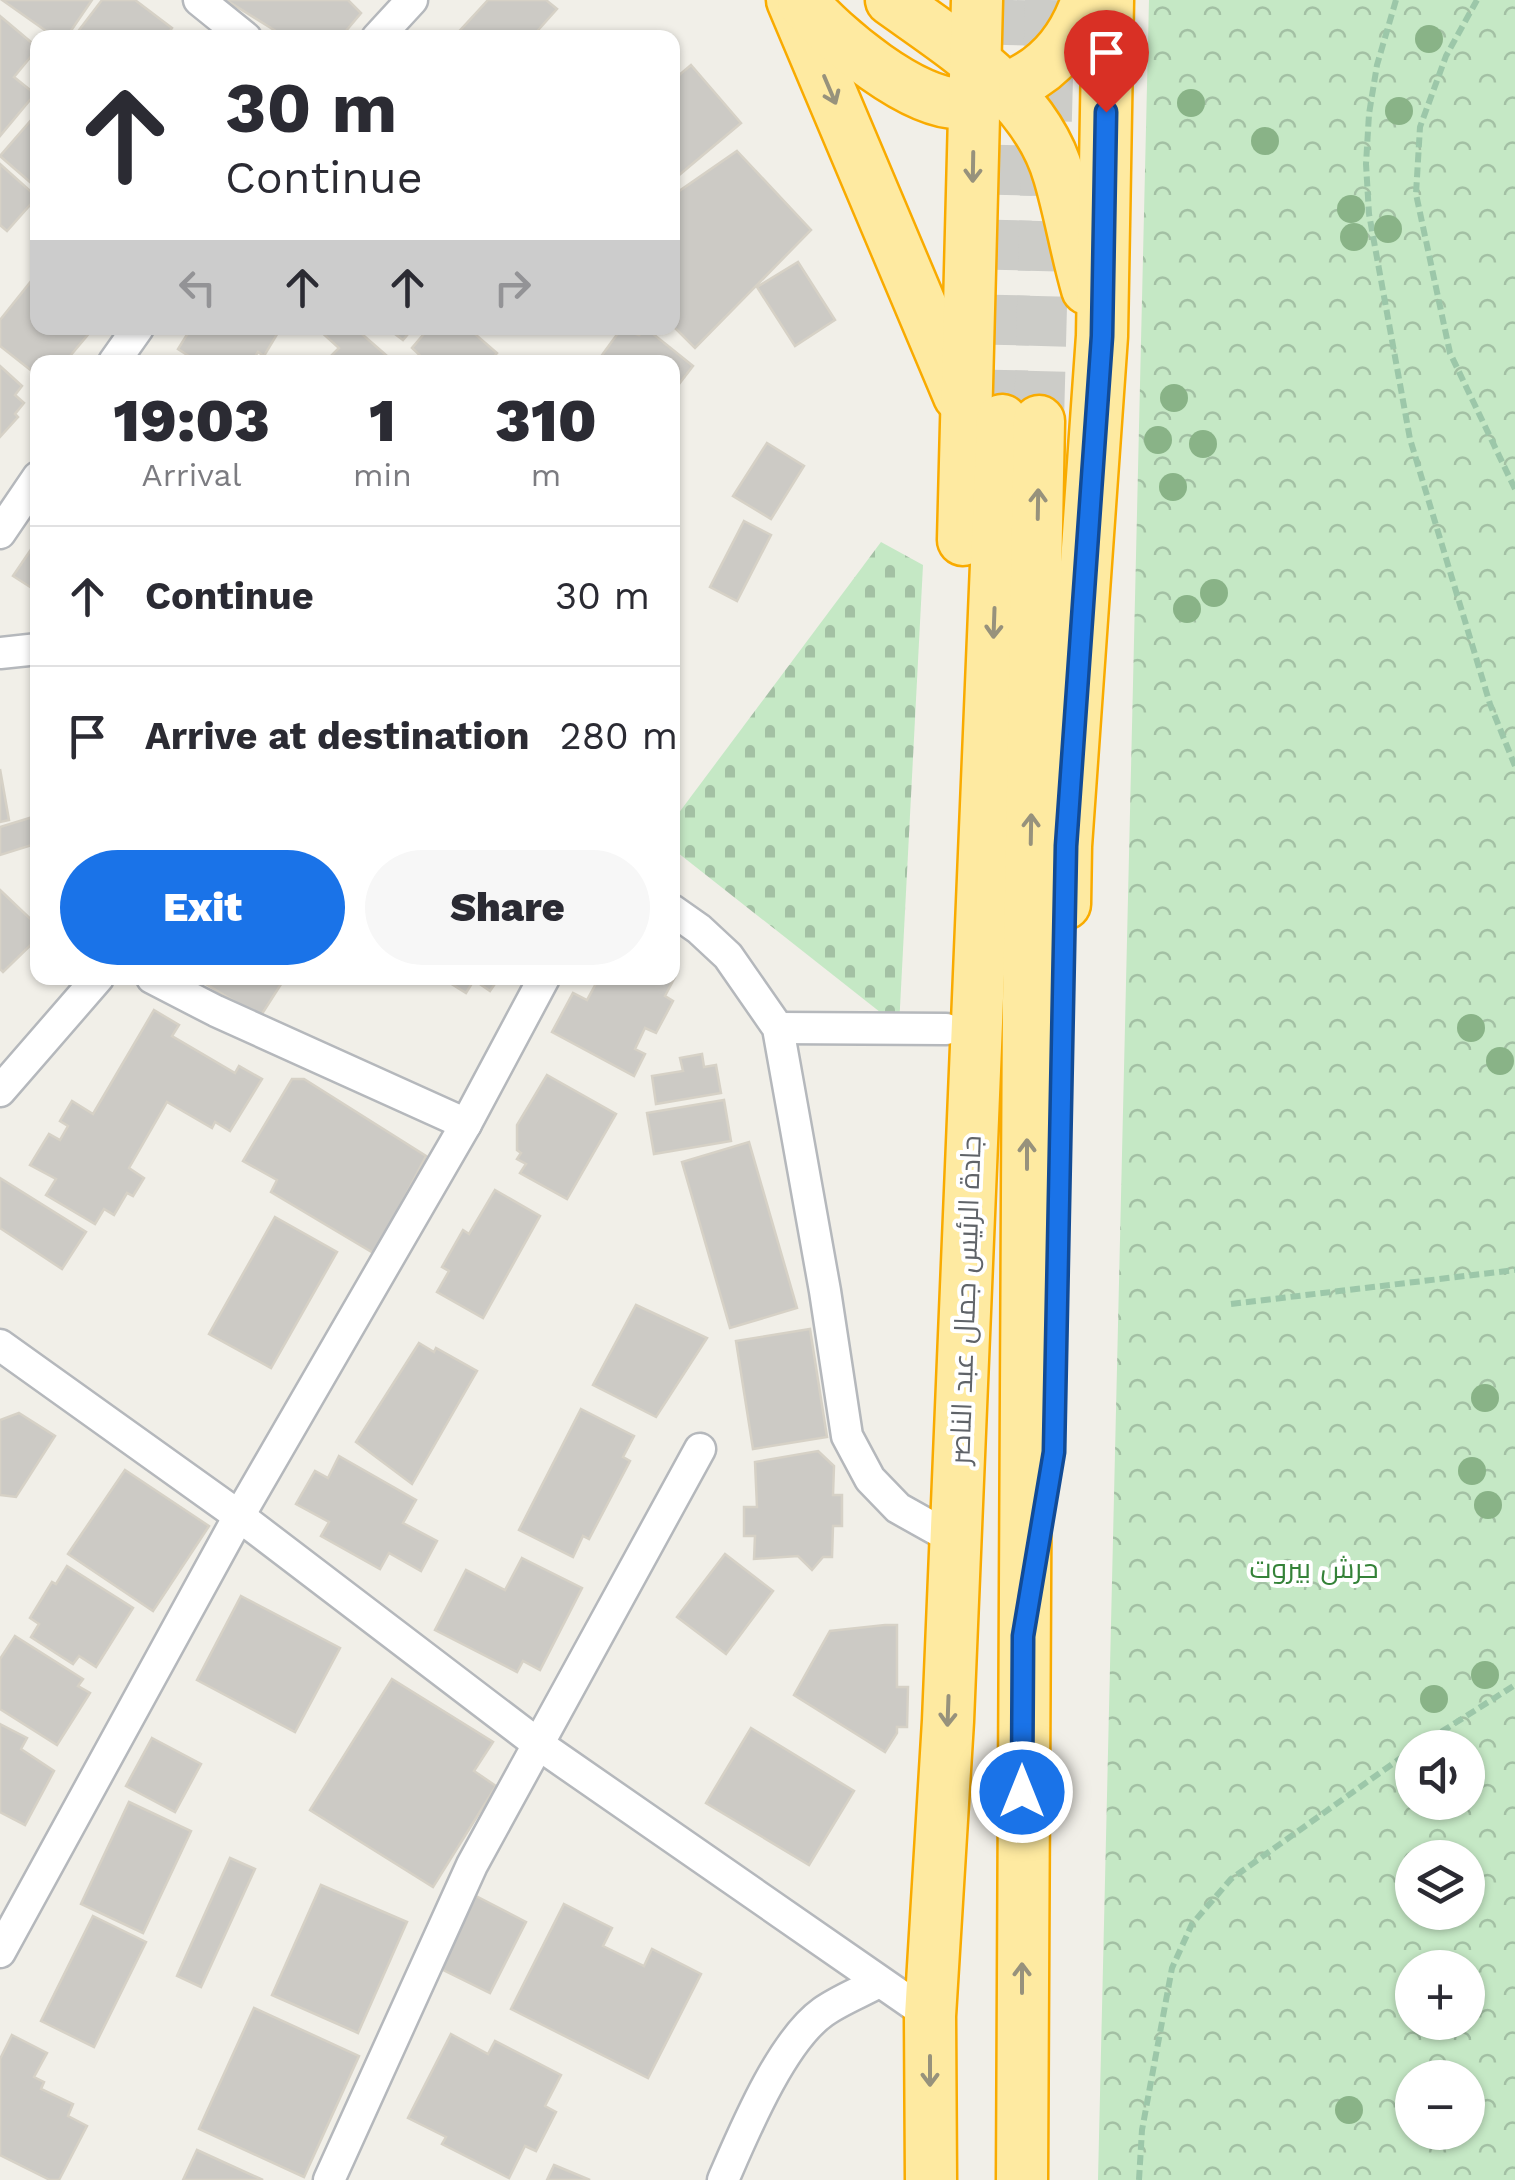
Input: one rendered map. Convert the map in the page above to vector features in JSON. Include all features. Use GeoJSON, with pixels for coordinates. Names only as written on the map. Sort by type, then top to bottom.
{"type":"FeatureCollection","features":[{"type":"Feature","properties":{"kind":"highway"},"geometry":{"type":"LineString","coordinates":[[792,0],[1003,419]]}},
{"type":"Feature","properties":{"kind":"highway"},"geometry":{"type":"LineString","coordinates":[[802,0],[850,48],[905,84],[948,102],[985,85],[1038,73],[1059,54],[1087,0]]}},
{"type":"Feature","properties":{"kind":"highway"},"geometry":{"type":"LineString","coordinates":[[891,0],[1043,136],[1059,175],[1077,256],[1102,336]]}},
{"type":"Feature","properties":{"kind":"highway"},"geometry":{"type":"LineString","coordinates":[[951,1614],[939,1531],[932,1397],[946,1029],[1003,419],[977,0]]}},
{"type":"Feature","properties":{"kind":"highway"},"geometry":{"type":"LineString","coordinates":[[1023,1636],[1054,1452],[1066,846],[1102,336],[1108,0]]}},
{"type":"Feature","properties":{"kind":"highway","name":"جادة الرئيس جمال عبد الناصر"},"geometry":{"type":"LineString","coordinates":[[931,2180],[930,2016],[1003,419]]}},
{"type":"Feature","properties":{"kind":"highway","name":"جادة الرئيس جمال عبد الناصر"},"geometry":{"type":"LineString","coordinates":[[1003,419],[1028,1001],[1022,2180]]}},
{"type":"Feature","properties":{"kind":"street"},"geometry":{"type":"LineString","coordinates":[[199,0],[236,30]]}},
{"type":"Feature","properties":{"kind":"street"},"geometry":{"type":"LineString","coordinates":[[385,30],[412,0]]}},
{"type":"Feature","properties":{"kind":"street"},"geometry":{"type":"LineString","coordinates":[[0,534],[30,489]]}},
{"type":"Feature","properties":{"kind":"street"},"geometry":{"type":"LineString","coordinates":[[0,653],[30,649]]}},
{"type":"Feature","properties":{"kind":"street"},"geometry":{"type":"LineString","coordinates":[[680,917],[728,956],[778,1028],[847,1436],[870,1479],[898,1508],[939,1531]]}},
{"type":"Feature","properties":{"kind":"street"},"geometry":{"type":"LineString","coordinates":[[0,1091],[92,985]]}},
{"type":"Feature","properties":{"kind":"street"},"geometry":{"type":"LineString","coordinates":[[166,985],[466,1124]]}},
{"type":"Feature","properties":{"kind":"street"},"geometry":{"type":"LineString","coordinates":[[0,1952],[239,1516],[466,1124],[540,985]]}},
{"type":"Feature","properties":{"kind":"street"},"geometry":{"type":"LineString","coordinates":[[778,1028],[946,1029]]}},
{"type":"Feature","properties":{"kind":"street"},"geometry":{"type":"LineString","coordinates":[[0,1345],[239,1516],[538,1744],[930,2016]]}},
{"type":"Feature","properties":{"kind":"street"},"geometry":{"type":"LineString","coordinates":[[329,2180],[472,1865],[700,1449]]}},
{"type":"Feature","properties":{"kind":"street"},"geometry":{"type":"LineString","coordinates":[[724,2180],[790,2047],[822,2013],[879,1982]]}},
{"type":"Feature","properties":{"kind":"path"},"geometry":{"type":"LineString","coordinates":[[1396,0],[1377,65],[1370,114],[1368,214],[1410,439],[1490,704],[1515,766]]}},
{"type":"Feature","properties":{"kind":"path"},"geometry":{"type":"LineString","coordinates":[[1477,0],[1446,56],[1420,127],[1416,194],[1450,352],[1515,488]]}},
{"type":"Feature","properties":{"kind":"path"},"geometry":{"type":"LineString","coordinates":[[1231,1304],[1515,1270]]}},
{"type":"Feature","properties":{"kind":"path"},"geometry":{"type":"LineString","coordinates":[[1444,1730],[1515,1685]]}},
{"type":"Feature","properties":{"kind":"path"},"geometry":{"type":"LineString","coordinates":[[1139,2180],[1142,2130],[1172,1968],[1192,1924],[1231,1879],[1395,1762]]}},
{"type":"Feature","properties":{"kind":"green space","name":"حرش بيروت"},"geometry":{"type":"Polygon","coordinates":[[[1149,0],[1515,0],[1515,2180],[1098,2180],[1149,0]]]}},
{"type":"Feature","properties":{"kind":"green space"},"geometry":{"type":"Polygon","coordinates":[[[881,542],[923,565],[899,1027],[680,855],[680,811],[881,542]]]}},
{"type":"Feature","properties":{"kind":"building"},"geometry":{"type":"Polygon","coordinates":[[[2,0],[92,0],[71,30],[45,30],[2,0]]]}},
{"type":"Feature","properties":{"kind":"building"},"geometry":{"type":"Polygon","coordinates":[[[102,0],[135,0],[172,28],[171,30],[79,30],[102,0]]]}},
{"type":"Feature","properties":{"kind":"building"},"geometry":{"type":"Polygon","coordinates":[[[226,0],[348,0],[361,13],[347,30],[274,30],[226,0]]]}},
{"type":"Feature","properties":{"kind":"building"},"geometry":{"type":"Polygon","coordinates":[[[488,0],[546,0],[557,9],[538,30],[460,30],[488,0]]]}},
{"type":"Feature","properties":{"kind":"building"},"geometry":{"type":"Polygon","coordinates":[[[0,16],[30,41],[30,58],[14,77],[30,90],[30,100],[0,136],[0,16]]]}},
{"type":"Feature","properties":{"kind":"building"},"geometry":{"type":"Polygon","coordinates":[[[691,65],[741,123],[680,174],[680,74],[691,65]]]}},
{"type":"Feature","properties":{"kind":"building"},"geometry":{"type":"Polygon","coordinates":[[[30,121],[30,182],[0,156],[30,121]]]}},
{"type":"Feature","properties":{"kind":"building"},"geometry":{"type":"Polygon","coordinates":[[[737,151],[811,230],[695,348],[680,333],[680,190],[737,151]]]}},
{"type":"Feature","properties":{"kind":"building"},"geometry":{"type":"Polygon","coordinates":[[[0,164],[30,191],[30,205],[7,231],[0,225],[0,164]]]}},
{"type":"Feature","properties":{"kind":"building"},"geometry":{"type":"Polygon","coordinates":[[[798,262],[835,320],[795,346],[757,287],[798,262]]]}},
{"type":"Feature","properties":{"kind":"building"},"geometry":{"type":"Polygon","coordinates":[[[30,282],[30,335],[88,335],[71,355],[30,355],[30,370],[0,346],[0,320],[30,282]]]}},
{"type":"Feature","properties":{"kind":"building"},"geometry":{"type":"Polygon","coordinates":[[[187,335],[277,335],[265,355],[258,352],[187,355],[178,349],[187,335]]]}},
{"type":"Feature","properties":{"kind":"building"},"geometry":{"type":"Polygon","coordinates":[[[325,335],[363,335],[386,355],[332,355],[339,348],[325,335]]]}},
{"type":"Feature","properties":{"kind":"building"},"geometry":{"type":"Polygon","coordinates":[[[423,335],[476,335],[497,353],[420,355],[412,348],[423,335]]]}},
{"type":"Feature","properties":{"kind":"building"},"geometry":{"type":"Polygon","coordinates":[[[617,335],[654,335],[679,355],[602,355],[617,335]]]}},
{"type":"Feature","properties":{"kind":"building"},"geometry":{"type":"Polygon","coordinates":[[[680,356],[693,366],[680,383],[680,356]]]}},
{"type":"Feature","properties":{"kind":"building"},"geometry":{"type":"Polygon","coordinates":[[[0,366],[22,386],[15,395],[24,403],[15,414],[18,417],[0,437],[0,366]]]}},
{"type":"Feature","properties":{"kind":"building"},"geometry":{"type":"Polygon","coordinates":[[[767,443],[804,466],[771,519],[733,496],[767,443]]]}},
{"type":"Feature","properties":{"kind":"building"},"geometry":{"type":"Polygon","coordinates":[[[744,521],[771,535],[737,601],[710,587],[744,521]]]}},
{"type":"Feature","properties":{"kind":"building"},"geometry":{"type":"Polygon","coordinates":[[[30,551],[30,587],[13,576],[30,551]]]}},
{"type":"Feature","properties":{"kind":"building"},"geometry":{"type":"Polygon","coordinates":[[[0,769],[9,820],[0,822],[0,769]]]}},
{"type":"Feature","properties":{"kind":"building"},"geometry":{"type":"Polygon","coordinates":[[[30,818],[30,846],[0,855],[0,827],[30,818]]]}},
{"type":"Feature","properties":{"kind":"building"},"geometry":{"type":"Polygon","coordinates":[[[0,890],[30,918],[30,946],[3,972],[0,890]]]}},
{"type":"Feature","properties":{"kind":"building"},"geometry":{"type":"Polygon","coordinates":[[[207,985],[281,985],[260,1017],[207,985]]]}},
{"type":"Feature","properties":{"kind":"building"},"geometry":{"type":"Polygon","coordinates":[[[453,985],[471,985],[466,993],[453,985]]]}},
{"type":"Feature","properties":{"kind":"building"},"geometry":{"type":"Polygon","coordinates":[[[595,985],[671,985],[665,996],[673,1001],[656,1033],[645,1028],[635,1049],[645,1054],[634,1076],[552,1032],[573,993],[587,1000],[595,985]]]}},
{"type":"Feature","properties":{"kind":"building"},"geometry":{"type":"Polygon","coordinates":[[[154,1010],[179,1025],[172,1036],[235,1073],[239,1066],[262,1079],[230,1131],[215,1122],[212,1128],[167,1102],[129,1168],[144,1178],[133,1196],[127,1193],[114,1215],[104,1209],[95,1224],[46,1195],[56,1179],[30,1165],[49,1134],[60,1140],[68,1126],[60,1121],[72,1101],[93,1114],[154,1010]]]}},
{"type":"Feature","properties":{"kind":"building"},"geometry":{"type":"Polygon","coordinates":[[[702,1054],[704,1067],[716,1065],[721,1093],[656,1104],[652,1076],[683,1071],[680,1058],[702,1054]]]}},
{"type":"Feature","properties":{"kind":"building"},"geometry":{"type":"Polygon","coordinates":[[[547,1075],[616,1114],[567,1199],[520,1173],[526,1164],[517,1159],[521,1153],[517,1150],[517,1125],[547,1075]]]}},
{"type":"Feature","properties":{"kind":"building"},"geometry":{"type":"Polygon","coordinates":[[[292,1079],[304,1079],[426,1156],[375,1254],[271,1192],[277,1180],[243,1161],[292,1079]]]}},
{"type":"Feature","properties":{"kind":"building"},"geometry":{"type":"Polygon","coordinates":[[[724,1100],[731,1141],[654,1154],[647,1113],[724,1100]]]}},
{"type":"Feature","properties":{"kind":"building"},"geometry":{"type":"Polygon","coordinates":[[[749,1142],[797,1308],[730,1328],[682,1162],[749,1142]]]}},
{"type":"Feature","properties":{"kind":"building"},"geometry":{"type":"Polygon","coordinates":[[[0,1178],[86,1232],[62,1269],[0,1228],[0,1178]]]}},
{"type":"Feature","properties":{"kind":"building"},"geometry":{"type":"Polygon","coordinates":[[[495,1190],[540,1216],[483,1318],[437,1292],[449,1271],[442,1267],[463,1230],[469,1234],[495,1190]]]}},
{"type":"Feature","properties":{"kind":"building"},"geometry":{"type":"Polygon","coordinates":[[[275,1217],[337,1252],[271,1368],[209,1334],[275,1217]]]}},
{"type":"Feature","properties":{"kind":"building"},"geometry":{"type":"Polygon","coordinates":[[[636,1305],[707,1338],[656,1417],[593,1385],[636,1305]]]}},
{"type":"Feature","properties":{"kind":"building"},"geometry":{"type":"Polygon","coordinates":[[[810,1329],[827,1437],[753,1449],[736,1341],[810,1329]]]}},
{"type":"Feature","properties":{"kind":"building"},"geometry":{"type":"Polygon","coordinates":[[[419,1343],[477,1371],[412,1484],[356,1442],[419,1343]]]}},
{"type":"Feature","properties":{"kind":"building"},"geometry":{"type":"Polygon","coordinates":[[[581,1409],[634,1436],[623,1457],[630,1461],[589,1539],[583,1536],[573,1557],[519,1530],[581,1409]]]}},
{"type":"Feature","properties":{"kind":"building"},"geometry":{"type":"Polygon","coordinates":[[[19,1413],[55,1436],[16,1497],[0,1495],[0,1420],[19,1413]]]}},
{"type":"Feature","properties":{"kind":"building"},"geometry":{"type":"Polygon","coordinates":[[[818,1451],[834,1466],[833,1495],[842,1495],[842,1526],[833,1526],[832,1557],[823,1557],[812,1570],[798,1556],[754,1559],[755,1536],[744,1536],[744,1507],[757,1507],[755,1462],[818,1451]]]}},
{"type":"Feature","properties":{"kind":"building"},"geometry":{"type":"Polygon","coordinates":[[[339,1456],[416,1500],[403,1523],[437,1541],[421,1571],[389,1553],[380,1569],[321,1536],[329,1522],[296,1504],[315,1471],[328,1478],[339,1456]]]}},
{"type":"Feature","properties":{"kind":"building"},"geometry":{"type":"Polygon","coordinates":[[[125,1470],[209,1526],[153,1611],[68,1554],[125,1470]]]}},
{"type":"Feature","properties":{"kind":"building"},"geometry":{"type":"Polygon","coordinates":[[[725,1554],[773,1591],[726,1654],[677,1617],[725,1554]]]}},
{"type":"Feature","properties":{"kind":"building"},"geometry":{"type":"Polygon","coordinates":[[[522,1558],[582,1588],[540,1670],[523,1661],[517,1672],[435,1630],[466,1570],[505,1590],[522,1558]]]}},
{"type":"Feature","properties":{"kind":"building"},"geometry":{"type":"Polygon","coordinates":[[[67,1566],[133,1608],[96,1667],[79,1656],[73,1664],[31,1637],[39,1624],[30,1618],[67,1566]]]}},
{"type":"Feature","properties":{"kind":"building"},"geometry":{"type":"Polygon","coordinates":[[[241,1596],[340,1648],[295,1732],[197,1680],[241,1596]]]}},
{"type":"Feature","properties":{"kind":"building"},"geometry":{"type":"Polygon","coordinates":[[[897,1625],[897,1687],[908,1687],[907,1727],[897,1727],[885,1752],[794,1695],[830,1631],[897,1625]]]}},
{"type":"Feature","properties":{"kind":"building"},"geometry":{"type":"Polygon","coordinates":[[[15,1636],[83,1679],[78,1686],[90,1693],[57,1745],[0,1709],[0,1659],[15,1636]]]}},
{"type":"Feature","properties":{"kind":"building"},"geometry":{"type":"Polygon","coordinates":[[[392,1679],[493,1742],[474,1771],[496,1786],[433,1887],[310,1810],[392,1679]]]}},
{"type":"Feature","properties":{"kind":"building"},"geometry":{"type":"Polygon","coordinates":[[[0,1724],[27,1738],[21,1749],[54,1771],[25,1825],[0,1812],[0,1724]]]}},
{"type":"Feature","properties":{"kind":"building"},"geometry":{"type":"Polygon","coordinates":[[[751,1728],[854,1791],[809,1865],[706,1803],[751,1728]]]}},
{"type":"Feature","properties":{"kind":"building"},"geometry":{"type":"Polygon","coordinates":[[[152,1738],[201,1764],[175,1812],[126,1786],[152,1738]]]}},
{"type":"Feature","properties":{"kind":"building"},"geometry":{"type":"Polygon","coordinates":[[[129,1802],[191,1831],[143,1933],[81,1904],[129,1802]]]}},
{"type":"Feature","properties":{"kind":"building"},"geometry":{"type":"Polygon","coordinates":[[[230,1858],[255,1869],[201,1987],[177,1976],[230,1858]]]}},
{"type":"Feature","properties":{"kind":"building"},"geometry":{"type":"Polygon","coordinates":[[[321,1885],[407,1922],[358,2033],[272,1995],[321,1885]]]}},
{"type":"Feature","properties":{"kind":"building"},"geometry":{"type":"Polygon","coordinates":[[[476,1896],[526,1922],[490,1993],[439,1968],[476,1896]]]}},
{"type":"Feature","properties":{"kind":"building"},"geometry":{"type":"Polygon","coordinates":[[[564,1904],[612,1928],[603,1946],[644,1966],[652,1949],[701,1974],[648,2078],[511,2009],[564,1904]]]}},
{"type":"Feature","properties":{"kind":"building"},"geometry":{"type":"Polygon","coordinates":[[[93,1916],[146,1942],[94,2047],[41,2021],[93,1916]]]}},
{"type":"Feature","properties":{"kind":"building"},"geometry":{"type":"Polygon","coordinates":[[[254,2008],[359,2056],[304,2177],[199,2129],[254,2008]]]}},
{"type":"Feature","properties":{"kind":"building"},"geometry":{"type":"Polygon","coordinates":[[[451,2034],[488,2054],[495,2041],[561,2075],[545,2106],[556,2112],[536,2151],[525,2146],[509,2178],[442,2144],[446,2137],[408,2118],[451,2034]]]}},
{"type":"Feature","properties":{"kind":"building"},"geometry":{"type":"Polygon","coordinates":[[[12,2035],[47,2053],[34,2077],[44,2082],[41,2089],[73,2104],[68,2116],[87,2126],[59,2180],[50,2180],[0,2155],[0,2059],[12,2035]]]}},
{"type":"Feature","properties":{"kind":"building"},"geometry":{"type":"Polygon","coordinates":[[[197,2150],[263,2180],[183,2180],[197,2150]]]}},
{"type":"Feature","properties":{"kind":"building"},"geometry":{"type":"Polygon","coordinates":[[[554,2165],[590,2180],[547,2180],[554,2165]]]}},
{"type":"Feature","properties":{"kind":"tunnel"},"geometry":{"type":"LineString","coordinates":[[1002,420],[1012,0]]}},
{"type":"Feature","properties":{"kind":"tunnel"},"geometry":{"type":"LineString","coordinates":[[1039,421],[1050,0]]}},
{"type":"Feature","properties":{"kind":"route"},"geometry":{"type":"LineString","coordinates":[[1022,1792],[1023,1636],[1054,1452],[1066,846],[1102,336],[1106,112]]}}]}
